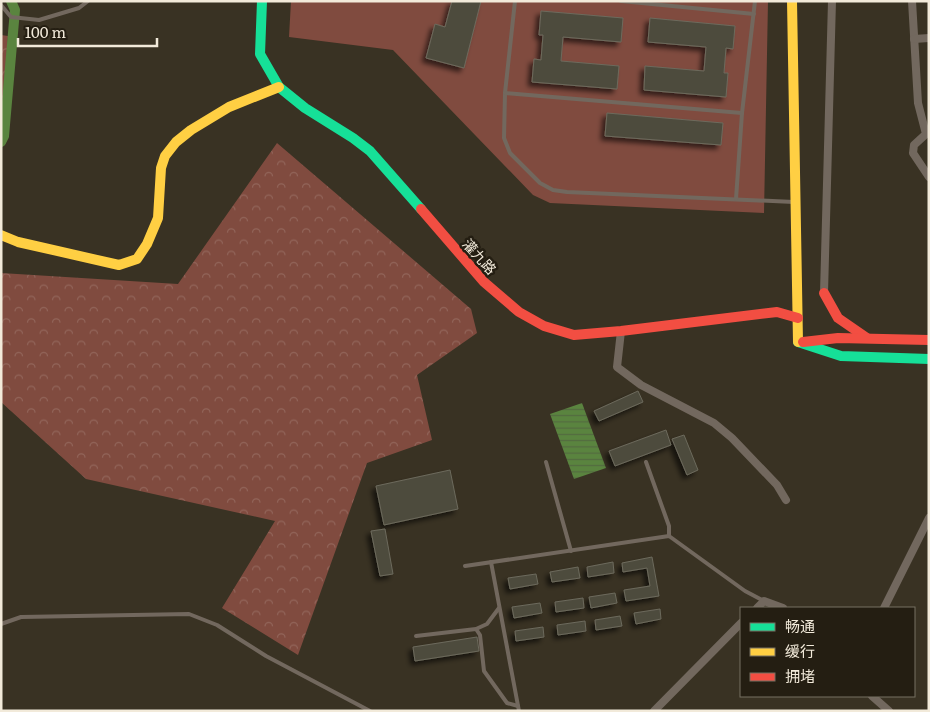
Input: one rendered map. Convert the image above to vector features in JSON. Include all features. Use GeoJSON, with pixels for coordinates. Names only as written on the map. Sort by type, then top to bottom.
{"type":"FeatureCollection","features":[{"type":"Feature","properties":{"kind":"street","name":"灌九路"},"geometry":{"type":"LineString","coordinates":[[262,1],[260,54],[279,87],[305,108],[353,138],[370,152],[484,282],[519,312],[544,326],[574,335],[777,312],[798,318]]}},
{"type":"Feature","properties":{"kind":"street"},"geometry":{"type":"LineString","coordinates":[[792,1],[798,342]]}},
{"type":"Feature","properties":{"kind":"street"},"geometry":{"type":"LineString","coordinates":[[832,1],[824,293],[838,318],[868,339]]}},
{"type":"Feature","properties":{"kind":"street"},"geometry":{"type":"LineString","coordinates":[[912,1],[918,103],[926,134],[914,145],[913,153],[929,177]]}},
{"type":"Feature","properties":{"kind":"street"},"geometry":{"type":"LineString","coordinates":[[914,39],[929,38]]}},
{"type":"Feature","properties":{"kind":"street"},"geometry":{"type":"LineString","coordinates":[[1,235],[18,242],[119,265],[137,259],[147,244],[158,218],[161,168],[165,156],[176,142],[191,130],[229,107],[279,87]]}},
{"type":"Feature","properties":{"kind":"street"},"geometry":{"type":"LineString","coordinates":[[621,331],[617,367],[641,385],[714,423],[732,438],[777,485],[786,500]]}},
{"type":"Feature","properties":{"kind":"street"},"geometry":{"type":"LineString","coordinates":[[798,342],[838,338],[929,340]]}},
{"type":"Feature","properties":{"kind":"street"},"geometry":{"type":"LineString","coordinates":[[798,342],[841,356],[929,359]]}},
{"type":"Feature","properties":{"kind":"street"},"geometry":{"type":"LineString","coordinates":[[884,607],[929,518]]}},
{"type":"Feature","properties":{"kind":"street"},"geometry":{"type":"LineString","coordinates":[[758,607],[764,601],[780,607]]}},
{"type":"Feature","properties":{"kind":"street"},"geometry":{"type":"LineString","coordinates":[[654,711],[740,625]]}},
{"type":"Feature","properties":{"kind":"street"},"geometry":{"type":"LineString","coordinates":[[873,697],[889,711]]}},
{"type":"Feature","properties":{"kind":"lane"},"geometry":{"type":"LineString","coordinates":[[1,5],[11,17],[39,20],[79,8],[88,1]]}},
{"type":"Feature","properties":{"kind":"lane"},"geometry":{"type":"LineString","coordinates":[[514,1],[505,93],[504,138],[510,153],[540,183],[553,190],[567,192],[797,202]]}},
{"type":"Feature","properties":{"kind":"lane"},"geometry":{"type":"LineString","coordinates":[[621,1],[754,14]]}},
{"type":"Feature","properties":{"kind":"lane"},"geometry":{"type":"LineString","coordinates":[[736,200],[742,113],[754,1]]}},
{"type":"Feature","properties":{"kind":"lane"},"geometry":{"type":"LineString","coordinates":[[505,93],[742,113]]}},
{"type":"Feature","properties":{"kind":"lane"},"geometry":{"type":"LineString","coordinates":[[546,462],[571,550]]}},
{"type":"Feature","properties":{"kind":"lane"},"geometry":{"type":"LineString","coordinates":[[646,462],[668,526],[668,536]]}},
{"type":"Feature","properties":{"kind":"lane"},"geometry":{"type":"LineString","coordinates":[[465,566],[668,536],[745,591],[764,601]]}},
{"type":"Feature","properties":{"kind":"lane"},"geometry":{"type":"LineString","coordinates":[[491,562],[519,709]]}},
{"type":"Feature","properties":{"kind":"lane"},"geometry":{"type":"LineString","coordinates":[[416,636],[476,629],[488,624],[500,608]]}},
{"type":"Feature","properties":{"kind":"lane"},"geometry":{"type":"LineString","coordinates":[[1,624],[22,617],[190,614],[217,625],[266,656],[370,711]]}},
{"type":"Feature","properties":{"kind":"lane"},"geometry":{"type":"LineString","coordinates":[[476,629],[480,635],[484,671],[507,703],[519,709]]}},
{"type":"Feature","properties":{"kind":"green space"},"geometry":{"type":"Polygon","coordinates":[[[291,1],[768,1],[764,213],[550,203],[533,195],[393,50],[289,37],[291,1]]]}},
{"type":"Feature","properties":{"kind":"green space"},"geometry":{"type":"Polygon","coordinates":[[[1,35],[8,36],[4,111],[1,120],[1,35]]]}},
{"type":"Feature","properties":{"kind":"green space"},"geometry":{"type":"Polygon","coordinates":[[[277,143],[471,309],[477,333],[417,375],[432,440],[367,463],[298,655],[222,608],[275,521],[86,479],[1,402],[1,273],[178,284],[277,143]]]}},
{"type":"Feature","properties":{"kind":"shaded area"},"geometry":{"type":"Polygon","coordinates":[[[582,403],[606,468],[574,479],[550,414],[582,403]]]}},
{"type":"Feature","properties":{"kind":"building"},"geometry":{"type":"Polygon","coordinates":[[[452,1],[481,1],[464,68],[426,58],[435,24],[445,27],[452,1]]]}},
{"type":"Feature","properties":{"kind":"building"},"geometry":{"type":"Polygon","coordinates":[[[541,11],[623,18],[621,42],[563,37],[561,61],[619,66],[617,89],[532,82],[534,59],[541,60],[543,35],[539,35],[541,11]]]}},
{"type":"Feature","properties":{"kind":"building"},"geometry":{"type":"Polygon","coordinates":[[[650,18],[735,26],[733,49],[726,48],[724,73],[728,73],[726,97],[644,90],[645,66],[704,71],[706,47],[648,42],[650,18]]]}},
{"type":"Feature","properties":{"kind":"building"},"geometry":{"type":"Polygon","coordinates":[[[607,113],[723,123],[721,145],[605,136],[607,113]]]}},
{"type":"Feature","properties":{"kind":"building"},"geometry":{"type":"Polygon","coordinates":[[[638,391],[643,402],[599,421],[594,411],[638,391]]]}},
{"type":"Feature","properties":{"kind":"building"},"geometry":{"type":"Polygon","coordinates":[[[666,430],[671,445],[615,466],[609,451],[666,430]]]}},
{"type":"Feature","properties":{"kind":"building"},"geometry":{"type":"Polygon","coordinates":[[[684,435],[698,470],[687,475],[672,439],[684,435]]]}},
{"type":"Feature","properties":{"kind":"building"},"geometry":{"type":"Polygon","coordinates":[[[450,470],[458,509],[384,525],[376,486],[450,470]]]}},
{"type":"Feature","properties":{"kind":"building"},"geometry":{"type":"Polygon","coordinates":[[[385,529],[393,574],[380,576],[371,531],[385,529]]]}},
{"type":"Feature","properties":{"kind":"building"},"geometry":{"type":"Polygon","coordinates":[[[652,557],[659,596],[626,601],[624,590],[650,586],[647,568],[623,572],[622,563],[652,557]]]}},
{"type":"Feature","properties":{"kind":"building"},"geometry":{"type":"Polygon","coordinates":[[[613,562],[614,573],[588,577],[587,567],[613,562]]]}},
{"type":"Feature","properties":{"kind":"building"},"geometry":{"type":"Polygon","coordinates":[[[578,567],[580,578],[552,582],[550,572],[578,567]]]}},
{"type":"Feature","properties":{"kind":"building"},"geometry":{"type":"Polygon","coordinates":[[[536,574],[538,584],[510,589],[508,578],[536,574]]]}},
{"type":"Feature","properties":{"kind":"building"},"geometry":{"type":"Polygon","coordinates":[[[615,593],[617,603],[591,608],[589,597],[615,593]]]}},
{"type":"Feature","properties":{"kind":"building"},"geometry":{"type":"Polygon","coordinates":[[[583,598],[584,608],[556,612],[555,602],[583,598]]]}},
{"type":"Feature","properties":{"kind":"building"},"geometry":{"type":"Polygon","coordinates":[[[540,603],[542,613],[514,618],[512,607],[540,603]]]}},
{"type":"Feature","properties":{"kind":"building"},"geometry":{"type":"Polygon","coordinates":[[[660,609],[661,619],[636,624],[634,613],[660,609]]]}},
{"type":"Feature","properties":{"kind":"building"},"geometry":{"type":"Polygon","coordinates":[[[620,616],[622,626],[596,630],[595,620],[620,616]]]}},
{"type":"Feature","properties":{"kind":"building"},"geometry":{"type":"Polygon","coordinates":[[[585,621],[586,631],[558,635],[557,625],[585,621]]]}},
{"type":"Feature","properties":{"kind":"building"},"geometry":{"type":"Polygon","coordinates":[[[543,627],[544,637],[516,641],[515,631],[543,627]]]}},
{"type":"Feature","properties":{"kind":"building"},"geometry":{"type":"Polygon","coordinates":[[[477,637],[479,651],[415,661],[413,647],[477,637]]]}},
{"type":"Feature","properties":{"kind":"waterway"},"geometry":{"type":"LineString","coordinates":[[1,142],[4,136],[15,10],[11,1]]}},
{"type":"Feature","properties":{"kind":"traffic: fast"},"geometry":{"type":"LineString","coordinates":[[262,1],[260,54],[279,87],[305,108],[370,151],[421,209]]}},
{"type":"Feature","properties":{"kind":"traffic: fast"},"geometry":{"type":"LineString","coordinates":[[798,342],[841,356],[929,359]]}},
{"type":"Feature","properties":{"kind":"traffic: slow"},"geometry":{"type":"LineString","coordinates":[[792,1],[798,342]]}},
{"type":"Feature","properties":{"kind":"traffic: slow"},"geometry":{"type":"LineString","coordinates":[[1,235],[18,242],[119,265],[137,259],[147,244],[158,218],[161,168],[165,156],[176,142],[191,130],[229,107],[279,87]]}},
{"type":"Feature","properties":{"kind":"traffic: jam"},"geometry":{"type":"LineString","coordinates":[[421,209],[484,282],[519,312],[544,326],[574,335],[777,312],[798,318]]}},
{"type":"Feature","properties":{"kind":"traffic: jam"},"geometry":{"type":"LineString","coordinates":[[824,293],[838,318],[867,338]]}},
{"type":"Feature","properties":{"kind":"traffic: jam"},"geometry":{"type":"LineString","coordinates":[[803,342],[838,338],[929,340]]}}]}
